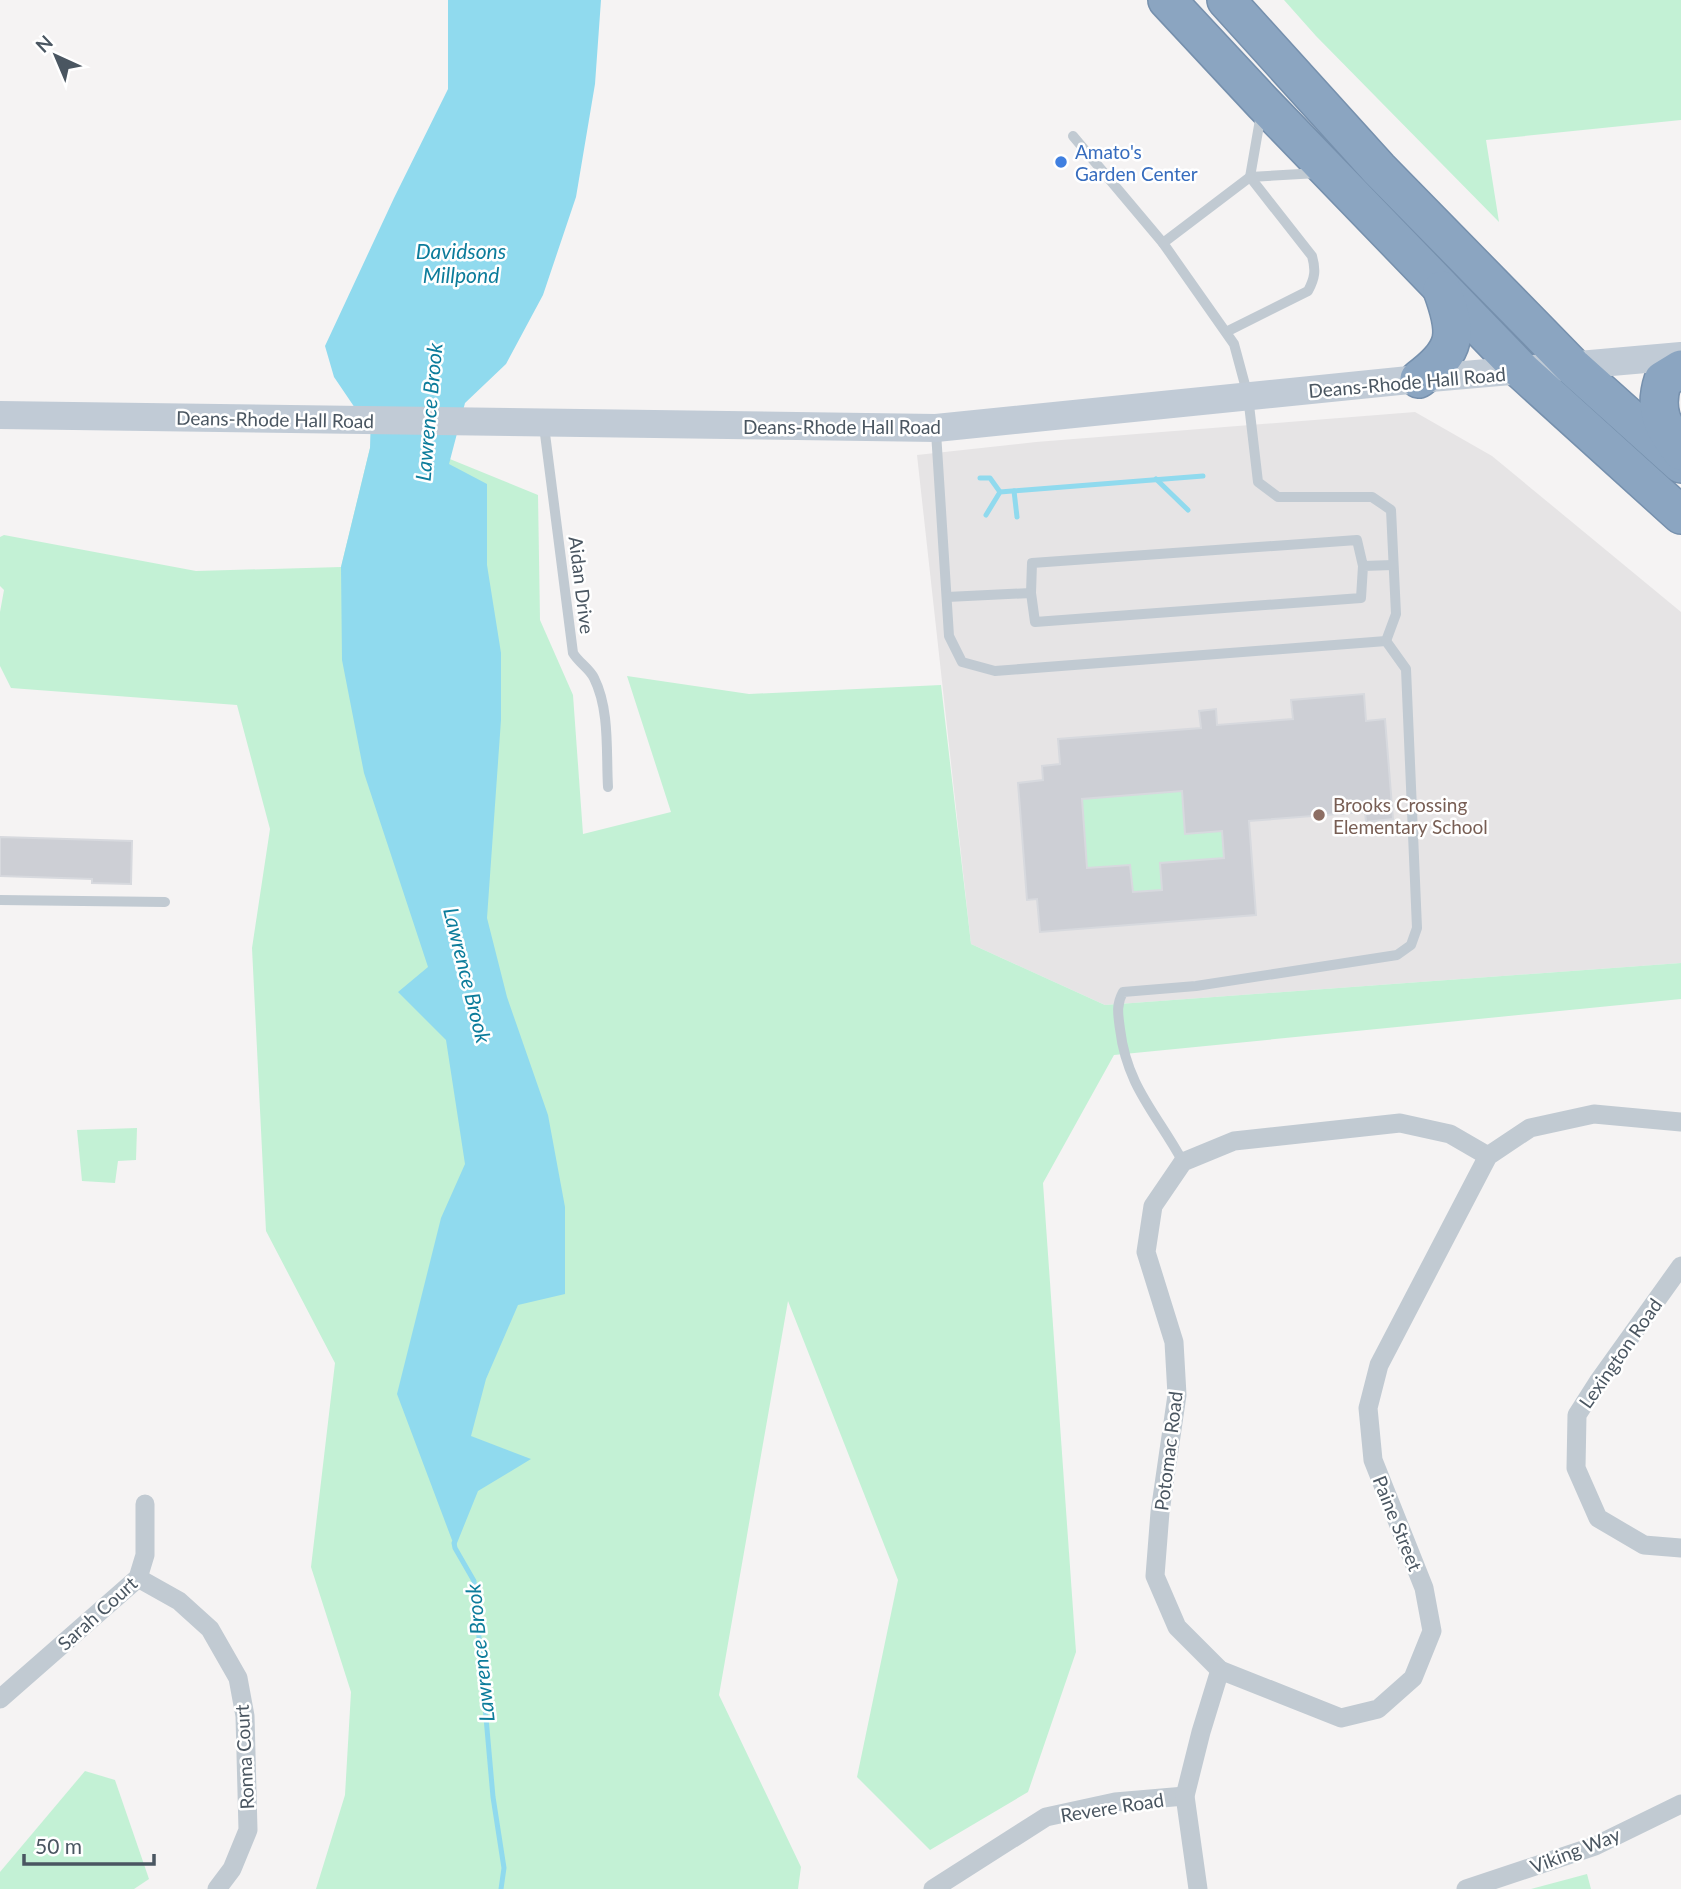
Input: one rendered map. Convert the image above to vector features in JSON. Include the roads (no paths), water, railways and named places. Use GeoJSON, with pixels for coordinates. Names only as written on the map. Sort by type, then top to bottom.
{"type":"FeatureCollection","features":[{"type":"Feature","properties":{"kind":"highway"},"geometry":{"type":"LineString","coordinates":[[1167,0],[1523,372],[1681,515]]}},
{"type":"Feature","properties":{"kind":"highway"},"geometry":{"type":"LineString","coordinates":[[1226,0],[1379,169],[1572,366],[1681,464]]}},
{"type":"Feature","properties":{"kind":"highway"},"geometry":{"type":"LineString","coordinates":[[1419,379],[1436,366],[1451,345],[1453,326],[1442,289]]}},
{"type":"Feature","properties":{"kind":"highway"},"geometry":{"type":"LineString","coordinates":[[1681,369],[1663,380],[1657,402],[1665,430],[1681,452]]}},
{"type":"Feature","properties":{"kind":"street","name":"Deans-Rhode Hall Road"},"geometry":{"type":"LineString","coordinates":[[0,415],[936,428],[1419,379],[1523,372],[1681,356]]}},
{"type":"Feature","properties":{"kind":"street","name":"Paine Street"},"geometry":{"type":"LineString","coordinates":[[1220,1670],[1341,1718],[1378,1709],[1413,1678],[1432,1631],[1424,1588],[1373,1460],[1368,1408],[1380,1365],[1488,1156],[1530,1128],[1594,1114],[1681,1122]]}},
{"type":"Feature","properties":{"kind":"street"},"geometry":{"type":"LineString","coordinates":[[1183,1161],[1234,1141],[1400,1123],[1450,1134],[1488,1156]]}},
{"type":"Feature","properties":{"kind":"street","name":"Potomac Road"},"geometry":{"type":"LineString","coordinates":[[1183,1161],[1153,1206],[1146,1252],[1174,1342],[1177,1395],[1160,1512],[1155,1576],[1177,1627],[1220,1670]]}},
{"type":"Feature","properties":{"kind":"street","name":"Lexington Road"},"geometry":{"type":"LineString","coordinates":[[1681,1266],[1577,1415],[1576,1468],[1598,1518],[1644,1545],[1681,1548]]}},
{"type":"Feature","properties":{"kind":"street","name":"Sarah Court"},"geometry":{"type":"LineString","coordinates":[[0,1699],[138,1578],[145,1555],[145,1504]]}},
{"type":"Feature","properties":{"kind":"street","name":"Ronna Court"},"geometry":{"type":"LineString","coordinates":[[138,1578],[179,1601],[210,1629],[238,1678],[245,1716],[248,1830],[232,1869],[217,1889]]}},
{"type":"Feature","properties":{"kind":"street"},"geometry":{"type":"LineString","coordinates":[[1198,1889],[1185,1796],[1220,1670]]}},
{"type":"Feature","properties":{"kind":"street","name":"Revere Road"},"geometry":{"type":"LineString","coordinates":[[933,1889],[1046,1817],[1115,1802],[1185,1796]]}},
{"type":"Feature","properties":{"kind":"street","name":"Viking Way"},"geometry":{"type":"LineString","coordinates":[[1466,1889],[1595,1846],[1681,1804]]}},
{"type":"Feature","properties":{"kind":"lane"},"geometry":{"type":"LineString","coordinates":[[1226,332],[1308,291],[1314,281],[1316,269],[1312,256],[1250,177],[1263,103]]}},
{"type":"Feature","properties":{"kind":"lane"},"geometry":{"type":"LineString","coordinates":[[1073,136],[1163,243],[1234,344],[1248,396],[1258,482],[1278,497],[1372,497],[1391,510],[1396,614],[1386,641]]}},
{"type":"Feature","properties":{"kind":"lane"},"geometry":{"type":"LineString","coordinates":[[1163,243],[1250,177],[1330,172]]}},
{"type":"Feature","properties":{"kind":"lane","name":"Aidan Drive"},"geometry":{"type":"LineString","coordinates":[[544,422],[573,653],[592,675],[602,701],[608,787]]}},
{"type":"Feature","properties":{"kind":"lane"},"geometry":{"type":"LineString","coordinates":[[936,428],[949,636],[962,662],[995,671],[1386,641]]}},
{"type":"Feature","properties":{"kind":"lane"},"geometry":{"type":"LineString","coordinates":[[1357,540],[1363,566],[1361,598],[1035,622],[1031,593],[1032,563],[1357,540]]}},
{"type":"Feature","properties":{"kind":"lane"},"geometry":{"type":"LineString","coordinates":[[1363,566],[1393,565]]}},
{"type":"Feature","properties":{"kind":"lane"},"geometry":{"type":"LineString","coordinates":[[947,597],[1031,593]]}},
{"type":"Feature","properties":{"kind":"lane"},"geometry":{"type":"LineString","coordinates":[[1183,1161],[1139,1094],[1122,1049],[1117,1003],[1123,992],[1196,986],[1341,965],[1397,955],[1411,945],[1417,928],[1406,669],[1386,641]]}},
{"type":"Feature","properties":{"kind":"lane"},"geometry":{"type":"LineString","coordinates":[[0,900],[165,902]]}},
{"type":"Feature","properties":{"kind":"water","name":"Davidsons Millpond"},"geometry":{"type":"Polygon","coordinates":[[[448,0],[601,0],[595,84],[576,197],[543,295],[506,364],[465,403],[449,464],[487,484],[487,565],[501,653],[501,720],[487,918],[507,997],[548,1115],[565,1207],[565,1294],[518,1305],[486,1379],[471,1436],[531,1459],[478,1491],[455,1548],[397,1394],[441,1218],[465,1164],[446,1040],[398,992],[428,967],[364,773],[342,660],[341,567],[370,448],[371,412],[355,408],[334,377],[325,346],[448,89],[448,0]]]}},
{"type":"Feature","properties":{"kind":"waterway"},"geometry":{"type":"LineString","coordinates":[[986,515],[1000,492],[1203,476]]}},
{"type":"Feature","properties":{"kind":"waterway"},"geometry":{"type":"LineString","coordinates":[[980,478],[990,478],[1000,492]]}},
{"type":"Feature","properties":{"kind":"waterway"},"geometry":{"type":"LineString","coordinates":[[1156,479],[1188,510]]}},
{"type":"Feature","properties":{"kind":"waterway"},"geometry":{"type":"LineString","coordinates":[[1014,491],[1017,517]]}},
{"type":"Feature","properties":{"kind":"waterway","name":"Lawrence Brook"},"geometry":{"type":"LineString","coordinates":[[454,1543],[474,1581],[493,1797],[504,1868],[501,1889]]}},
{"type":"Feature","properties":{"kind":"place","name":"Amato's Garden Center"},"geometry":{"type":"Point","coordinates":[1061,162]}},
{"type":"Feature","properties":{"kind":"place","name":"Brooks Crossing Elementary School"},"geometry":{"type":"Point","coordinates":[1319,815]}}]}
